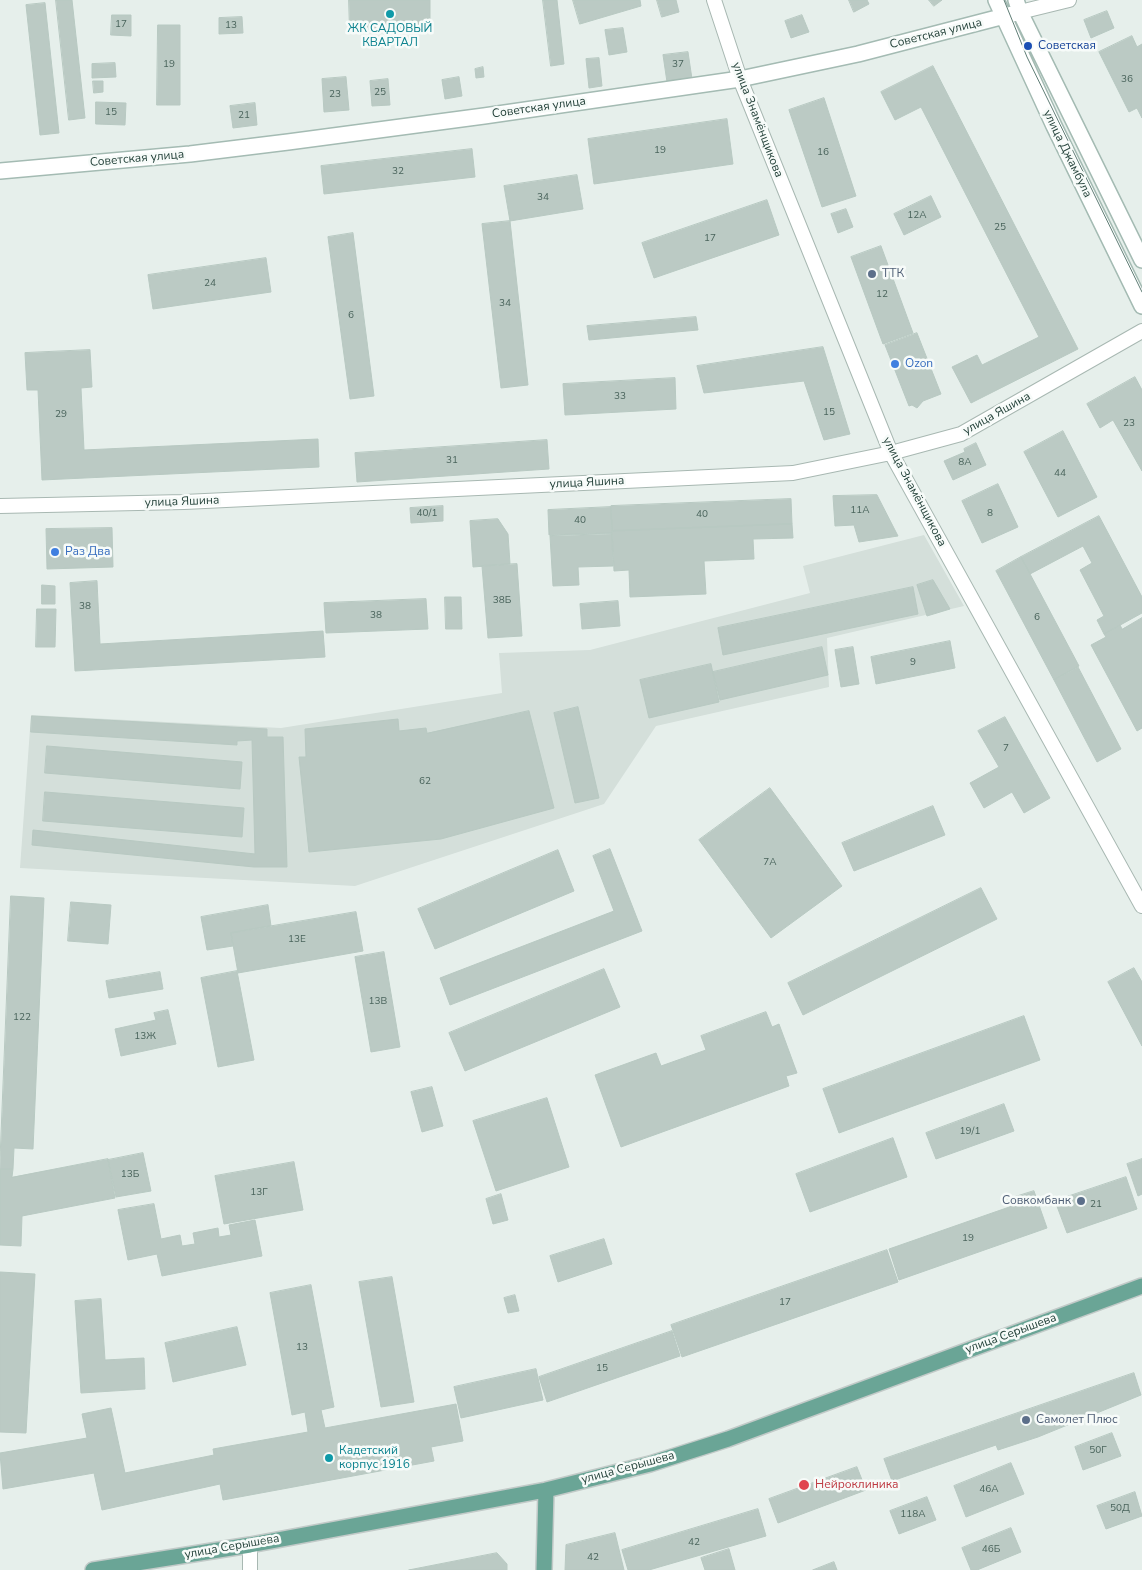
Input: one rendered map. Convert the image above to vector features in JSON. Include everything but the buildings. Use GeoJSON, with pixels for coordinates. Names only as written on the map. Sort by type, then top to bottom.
{"type":"FeatureCollection","features":[{"type":"Feature","properties":{"kind":"main road","name":"улица Серышева"},"geometry":{"type":"LineString","coordinates":[[93,1570],[250,1545],[546,1490],[650,1464],[728,1439],[1142,1286]]}},
{"type":"Feature","properties":{"kind":"main road"},"geometry":{"type":"LineString","coordinates":[[544,1570],[546,1490]]}},
{"type":"Feature","properties":{"kind":"street","name":"улица Знамёнщикова"},"geometry":{"type":"LineString","coordinates":[[714,0],[740,79],[891,453],[1142,906]]}},
{"type":"Feature","properties":{"kind":"street","name":"улица Джамбула"},"geometry":{"type":"LineString","coordinates":[[996,0],[1002,17],[1142,306]]}},
{"type":"Feature","properties":{"kind":"street","name":"Советская улица"},"geometry":{"type":"LineString","coordinates":[[0,172],[190,154],[278,143],[484,116],[740,79],[858,54],[1002,17],[1018,6],[1069,0]]}},
{"type":"Feature","properties":{"kind":"street","name":"улица Джамбула"},"geometry":{"type":"LineString","coordinates":[[1018,6],[1142,260]]}},
{"type":"Feature","properties":{"kind":"street","name":"улица Яшина"},"geometry":{"type":"LineString","coordinates":[[0,506],[184,502],[793,473],[891,453],[961,434],[1142,331]]}},
{"type":"Feature","properties":{"kind":"street"},"geometry":{"type":"LineString","coordinates":[[250,1545],[250,1570]]}},
{"type":"Feature","properties":{"kind":"shaded area"},"geometry":{"type":"Polygon","coordinates":[[[924,535],[964,606],[827,638],[829,687],[656,726],[604,804],[355,886],[20,868],[31,715],[281,728],[502,693],[499,653],[590,650],[810,593],[803,566],[924,535]]]}},
{"type":"Feature","properties":{"kind":"tram line"},"geometry":{"type":"LineString","coordinates":[[1004,0],[1027,57],[1142,292]]}},
{"type":"Feature","properties":{"kind":"place","name":"ЖК САДОВЫЙ КВАРТАЛ"},"geometry":{"type":"Point","coordinates":[390,14]}},
{"type":"Feature","properties":{"kind":"place","name":"Советская"},"geometry":{"type":"Point","coordinates":[1028,46]}},
{"type":"Feature","properties":{"kind":"place","name":"ТТК"},"geometry":{"type":"Point","coordinates":[872,274]}},
{"type":"Feature","properties":{"kind":"place","name":"Ozon"},"geometry":{"type":"Point","coordinates":[895,364]}},
{"type":"Feature","properties":{"kind":"place","name":"Раз Два"},"geometry":{"type":"Point","coordinates":[55,552]}},
{"type":"Feature","properties":{"kind":"place","name":"Совкомбанк"},"geometry":{"type":"Point","coordinates":[1081,1201]}},
{"type":"Feature","properties":{"kind":"place","name":"Самолет Плюс"},"geometry":{"type":"Point","coordinates":[1026,1420]}},
{"type":"Feature","properties":{"kind":"place","name":"Кадетский корпус 1916"},"geometry":{"type":"Point","coordinates":[329,1458]}},
{"type":"Feature","properties":{"kind":"place","name":"Нейроклиника"},"geometry":{"type":"Point","coordinates":[804,1485]}}]}
